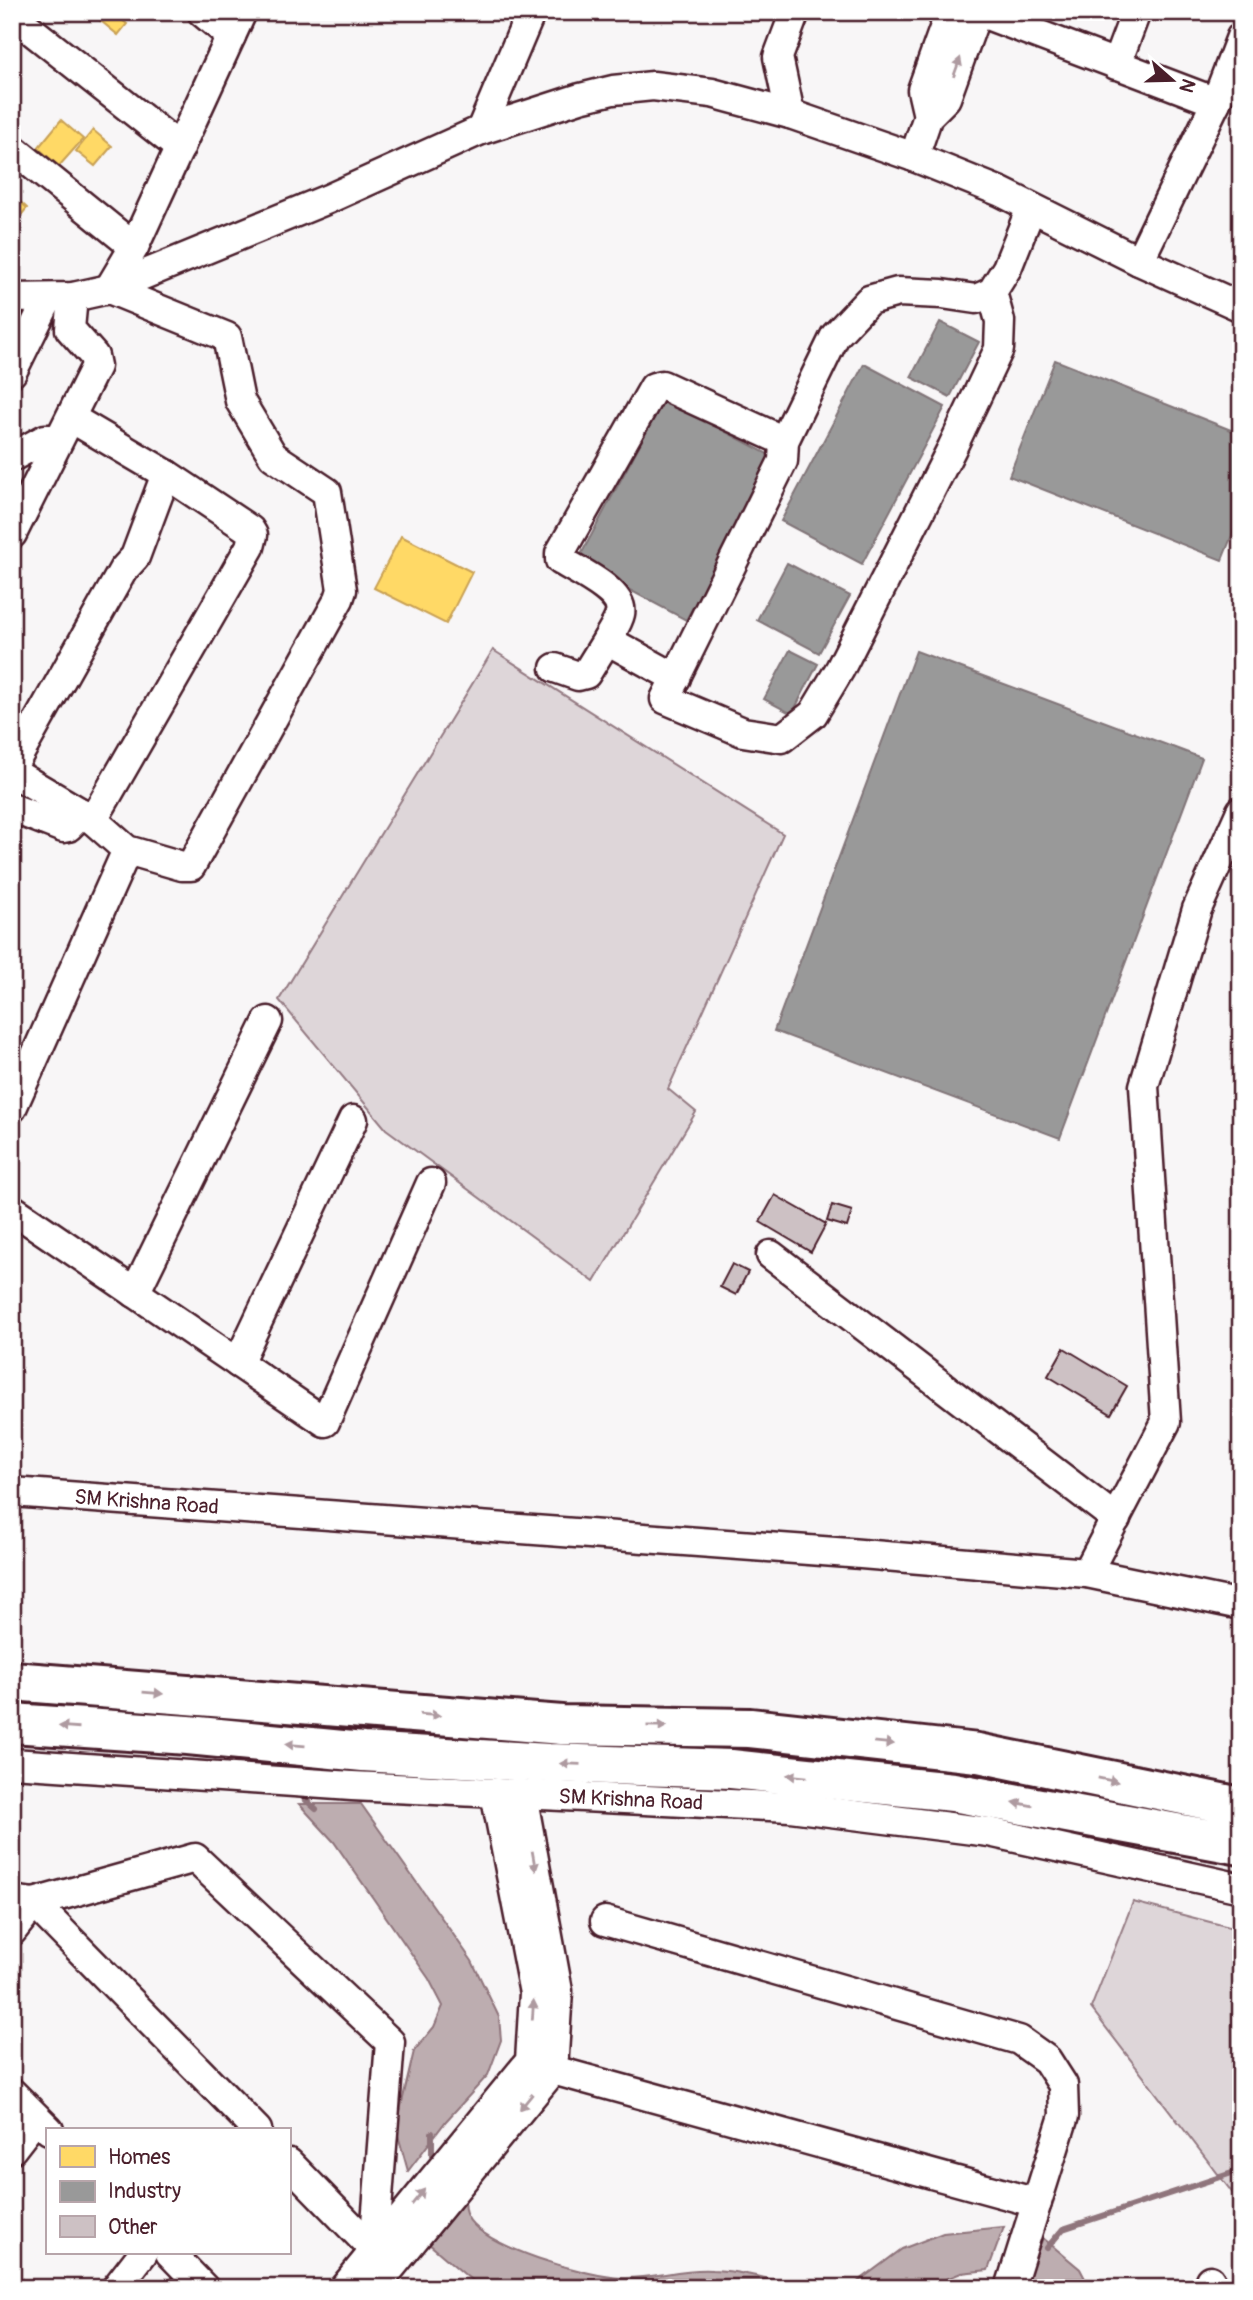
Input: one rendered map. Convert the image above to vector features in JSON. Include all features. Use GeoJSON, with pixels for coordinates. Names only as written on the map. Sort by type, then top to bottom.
{"type":"FeatureCollection","features":[{"type":"Feature","properties":{"kind":"highway","name":"SM Krishna Road"},"geometry":{"type":"LineString","coordinates":[[12,1681],[562,1725],[750,1728],[978,1754],[1239,1832]]}},
{"type":"Feature","properties":{"kind":"highway","name":"SM Krishna Road"},"geometry":{"type":"LineString","coordinates":[[12,1723],[188,1735],[363,1752],[548,1763],[731,1769],[953,1792],[1239,1832]]}},
{"type":"Feature","properties":{"kind":"street"},"geometry":{"type":"LineString","coordinates":[[109,289],[134,247],[237,24],[202,12]]}},
{"type":"Feature","properties":{"kind":"street"},"geometry":{"type":"LineString","coordinates":[[481,130],[531,12]]}},
{"type":"Feature","properties":{"kind":"street"},"geometry":{"type":"LineString","coordinates":[[790,114],[778,57],[795,12]]}},
{"type":"Feature","properties":{"kind":"street"},"geometry":{"type":"LineString","coordinates":[[928,116],[922,90],[950,12]]}},
{"type":"Feature","properties":{"kind":"street"},"geometry":{"type":"LineString","coordinates":[[914,157],[928,116],[946,98],[978,12],[1216,102]]}},
{"type":"Feature","properties":{"kind":"street"},"geometry":{"type":"LineString","coordinates":[[1116,65],[1136,12]]}},
{"type":"Feature","properties":{"kind":"street"},"geometry":{"type":"LineString","coordinates":[[12,15],[180,148]]}},
{"type":"Feature","properties":{"kind":"street"},"geometry":{"type":"LineString","coordinates":[[1139,261],[1216,102],[1241,37]]}},
{"type":"Feature","properties":{"kind":"street"},"geometry":{"type":"LineString","coordinates":[[12,298],[60,298],[109,289],[328,199],[481,130],[580,98],[613,90],[653,86],[712,93],[790,114],[914,157],[1001,192],[1139,261],[1241,307]]}},
{"type":"Feature","properties":{"kind":"street"},"geometry":{"type":"LineString","coordinates":[[12,148],[134,247]]}},
{"type":"Feature","properties":{"kind":"street"},"geometry":{"type":"LineString","coordinates":[[992,292],[1000,321],[999,349],[840,669],[813,714],[782,738],[743,732],[665,699],[783,461],[784,441],[835,336],[869,300],[898,292],[976,299],[992,292],[1007,268],[1031,208]]}},
{"type":"Feature","properties":{"kind":"street"},"geometry":{"type":"LineString","coordinates":[[109,289],[227,337],[240,401],[273,456],[327,492],[342,583],[339,599],[191,866],[182,866],[127,850],[87,817],[12,769],[123,570],[135,557],[166,474]]}},
{"type":"Feature","properties":{"kind":"street"},"geometry":{"type":"LineString","coordinates":[[12,372],[60,298]]}},
{"type":"Feature","properties":{"kind":"street"},"geometry":{"type":"LineString","coordinates":[[12,534],[96,366],[94,356],[70,329],[60,298]]}},
{"type":"Feature","properties":{"kind":"street"},"geometry":{"type":"LineString","coordinates":[[555,668],[578,676],[586,674],[621,613],[618,600],[605,588],[560,560],[560,553],[654,387],[662,385],[784,441]]}},
{"type":"Feature","properties":{"kind":"street"},"geometry":{"type":"LineString","coordinates":[[12,457],[65,429]]}},
{"type":"Feature","properties":{"kind":"street"},"geometry":{"type":"LineString","coordinates":[[12,808],[63,828],[87,817],[253,541],[250,530],[166,474],[65,429]]}},
{"type":"Feature","properties":{"kind":"street"},"geometry":{"type":"LineString","coordinates":[[607,640],[676,678]]}},
{"type":"Feature","properties":{"kind":"street"},"geometry":{"type":"LineString","coordinates":[[1087,1573],[1166,1422],[1144,1086],[1197,909],[1241,811]]}},
{"type":"Feature","properties":{"kind":"street"},"geometry":{"type":"LineString","coordinates":[[12,1108],[127,850]]}},
{"type":"Feature","properties":{"kind":"street"},"geometry":{"type":"LineString","coordinates":[[135,1293],[268,1021]]}},
{"type":"Feature","properties":{"kind":"street"},"geometry":{"type":"LineString","coordinates":[[238,1363],[353,1120]]}},
{"type":"Feature","properties":{"kind":"street"},"geometry":{"type":"LineString","coordinates":[[12,1209],[325,1422],[431,1184]]}},
{"type":"Feature","properties":{"kind":"street"},"geometry":{"type":"LineString","coordinates":[[771,1255],[1116,1519]]}},
{"type":"Feature","properties":{"kind":"street","name":"SM Krishna Road"},"geometry":{"type":"LineString","coordinates":[[12,1492],[807,1549],[1087,1573],[1241,1605]]}},
{"type":"Feature","properties":{"kind":"street","name":"SM Krishna Road"},"geometry":{"type":"LineString","coordinates":[[12,1763],[298,1783],[790,1807],[989,1832],[1232,1886]]}},
{"type":"Feature","properties":{"kind":"street"},"geometry":{"type":"LineString","coordinates":[[372,2288],[552,2070],[558,1991],[508,1794]]}},
{"type":"Feature","properties":{"kind":"street"},"geometry":{"type":"LineString","coordinates":[[344,2288],[530,2061],[534,1993],[508,1794]]}},
{"type":"Feature","properties":{"kind":"street"},"geometry":{"type":"LineString","coordinates":[[23,1901],[195,1858],[390,2042],[372,2288]]}},
{"type":"Feature","properties":{"kind":"street"},"geometry":{"type":"LineString","coordinates":[[12,1931],[23,1901]]}},
{"type":"Feature","properties":{"kind":"street"},"geometry":{"type":"LineString","coordinates":[[23,1901],[255,2128]]}},
{"type":"Feature","properties":{"kind":"street"},"geometry":{"type":"LineString","coordinates":[[605,1921],[1019,2039],[1047,2060],[1063,2085],[1064,2116],[1010,2288]]}},
{"type":"Feature","properties":{"kind":"street"},"geometry":{"type":"LineString","coordinates":[[552,2070],[1037,2203]]}},
{"type":"Feature","properties":{"kind":"street"},"geometry":{"type":"LineString","coordinates":[[12,2094],[42,2124],[12,2149]]}},
{"type":"Feature","properties":{"kind":"street"},"geometry":{"type":"LineString","coordinates":[[290,2164],[374,2250]]}},
{"type":"Feature","properties":{"kind":"street"},"geometry":{"type":"LineString","coordinates":[[116,2288],[142,2254]]}},
{"type":"Feature","properties":{"kind":"street"},"geometry":{"type":"LineString","coordinates":[[171,2254],[204,2288]]}},
{"type":"Feature","properties":{"kind":"shaded area"},"geometry":{"type":"Polygon","coordinates":[[[493,650],[783,834],[668,1089],[696,1112],[594,1282],[386,1129],[279,1000],[493,650]]]}},
{"type":"Feature","properties":{"kind":"shaded area"},"geometry":{"type":"Polygon","coordinates":[[[299,1804],[361,1804],[472,1961],[499,2017],[501,2040],[488,2075],[446,2121],[408,2171],[396,2128],[414,2051],[434,2027],[443,2006],[429,1979],[334,1842],[299,1804]]]}},
{"type":"Feature","properties":{"kind":"shaded area"},"geometry":{"type":"Polygon","coordinates":[[[1133,1902],[1241,1930],[1241,2204],[1091,2008],[1133,1902]]]}},
{"type":"Feature","properties":{"kind":"shaded area"},"geometry":{"type":"Polygon","coordinates":[[[464,2195],[466,2214],[477,2228],[514,2249],[562,2266],[622,2278],[701,2270],[724,2271],[807,2288],[488,2288],[470,2279],[428,2243],[464,2195]]]}},
{"type":"Feature","properties":{"kind":"shaded area"},"geometry":{"type":"Polygon","coordinates":[[[1004,2227],[988,2270],[961,2273],[924,2288],[826,2288],[856,2283],[902,2249],[943,2233],[1004,2227]]]}},
{"type":"Feature","properties":{"kind":"shaded area"},"geometry":{"type":"Polygon","coordinates":[[[1043,2238],[1080,2269],[1090,2288],[1027,2288],[1024,2285],[1043,2238]]]}},
{"type":"Feature","properties":{"kind":"building: Homes"},"geometry":{"type":"Polygon","coordinates":[[[100,12],[112,12],[127,24],[118,35],[96,17],[100,12]]]}},
{"type":"Feature","properties":{"kind":"building: Homes"},"geometry":{"type":"Polygon","coordinates":[[[61,120],[83,139],[59,166],[38,148],[61,120]]]}},
{"type":"Feature","properties":{"kind":"building: Homes"},"geometry":{"type":"Polygon","coordinates":[[[93,130],[112,146],[95,166],[76,151],[93,130]]]}},
{"type":"Feature","properties":{"kind":"building: Homes"},"geometry":{"type":"Polygon","coordinates":[[[14,196],[27,208],[12,226],[12,198],[14,196]]]}},
{"type":"Feature","properties":{"kind":"building: Homes"},"geometry":{"type":"Polygon","coordinates":[[[401,536],[472,572],[446,624],[374,588],[401,536]]]}},
{"type":"Feature","properties":{"kind":"building: Industry"},"geometry":{"type":"Polygon","coordinates":[[[940,322],[979,342],[950,397],[911,377],[940,322]]]}},
{"type":"Feature","properties":{"kind":"building: Industry"},"geometry":{"type":"Polygon","coordinates":[[[1055,360],[1241,434],[1241,513],[1222,560],[1009,476],[1055,360]]]}},
{"type":"Feature","properties":{"kind":"building: Industry"},"geometry":{"type":"Polygon","coordinates":[[[864,364],[945,407],[862,564],[781,521],[864,364]]]}},
{"type":"Feature","properties":{"kind":"building: Industry"},"geometry":{"type":"Polygon","coordinates":[[[664,399],[773,457],[686,620],[577,562],[664,399]]]}},
{"type":"Feature","properties":{"kind":"building: Industry"},"geometry":{"type":"Polygon","coordinates":[[[787,563],[850,596],[819,653],[757,620],[787,563]]]}},
{"type":"Feature","properties":{"kind":"building: Industry"},"geometry":{"type":"Polygon","coordinates":[[[790,650],[818,664],[792,714],[764,699],[790,650]]]}},
{"type":"Feature","properties":{"kind":"building: Industry"},"geometry":{"type":"Polygon","coordinates":[[[916,651],[1202,758],[1060,1138],[774,1031],[916,651]]]}},
{"type":"Feature","properties":{"kind":"building: Other"},"geometry":{"type":"Polygon","coordinates":[[[775,1195],[826,1224],[811,1252],[760,1222],[775,1195]]]}},
{"type":"Feature","properties":{"kind":"building: Other"},"geometry":{"type":"Polygon","coordinates":[[[832,1205],[852,1211],[847,1227],[827,1221],[832,1205]]]}},
{"type":"Feature","properties":{"kind":"building: Other"},"geometry":{"type":"Polygon","coordinates":[[[732,1264],[748,1272],[736,1295],[720,1287],[732,1264]]]}},
{"type":"Feature","properties":{"kind":"building: Other"},"geometry":{"type":"Polygon","coordinates":[[[1064,1348],[1127,1386],[1111,1414],[1048,1376],[1064,1348]]]}},
{"type":"Feature","properties":{"kind":"waterway"},"geometry":{"type":"LineString","coordinates":[[27,1699],[49,1708]]}},
{"type":"Feature","properties":{"kind":"waterway"},"geometry":{"type":"LineString","coordinates":[[298,1793],[316,1809]]}},
{"type":"Feature","properties":{"kind":"waterway"},"geometry":{"type":"LineString","coordinates":[[432,2133],[432,2164]]}},
{"type":"Feature","properties":{"kind":"waterway"},"geometry":{"type":"LineString","coordinates":[[1047,2248],[1063,2229],[1241,2170]]}}]}
